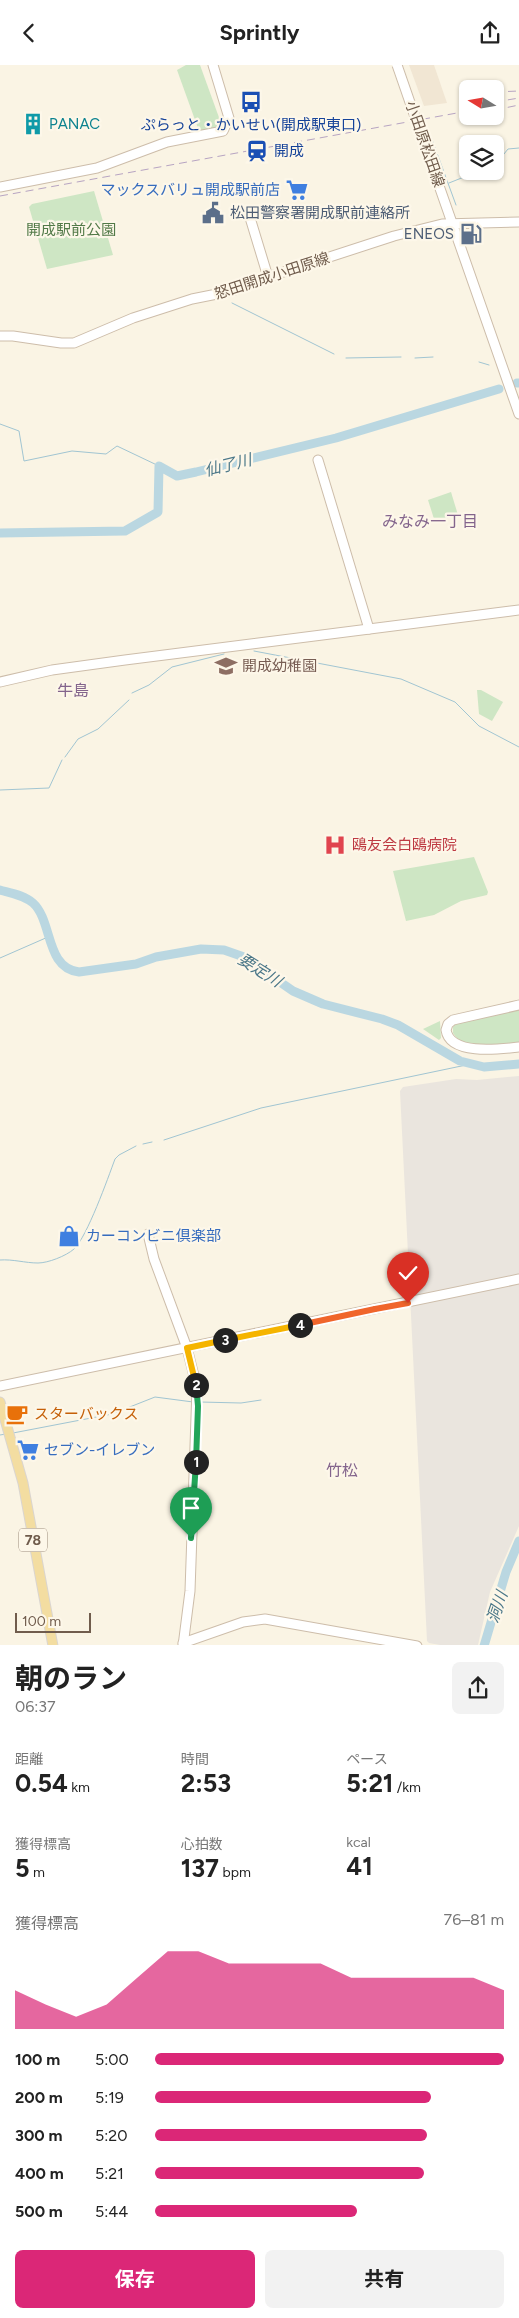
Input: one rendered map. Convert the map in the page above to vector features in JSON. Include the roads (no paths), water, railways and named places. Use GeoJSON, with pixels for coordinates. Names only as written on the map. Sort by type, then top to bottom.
{"type":"FeatureCollection","features":[{"type":"Feature","properties":{"kind":"main road","name":"78"},"geometry":{"type":"LineString","coordinates":[[0,1402],[10,1432],[22,1483],[53,1645]]}},
{"type":"Feature","properties":{"kind":"street"},"geometry":{"type":"LineString","coordinates":[[0,187],[97,168],[167,142],[223,131],[229,118],[213,65]]}},
{"type":"Feature","properties":{"kind":"street","name":"小田原松田線"},"geometry":{"type":"LineString","coordinates":[[397,65],[519,414]]}},
{"type":"Feature","properties":{"kind":"street"},"geometry":{"type":"LineString","coordinates":[[251,221],[268,277]]}},
{"type":"Feature","properties":{"kind":"street","name":"怒田開成小田原線"},"geometry":{"type":"LineString","coordinates":[[0,336],[74,343],[133,318],[192,299],[232,291],[394,235],[437,224],[519,222]]}},
{"type":"Feature","properties":{"kind":"street"},"geometry":{"type":"LineString","coordinates":[[318,460],[370,629]]}},
{"type":"Feature","properties":{"kind":"street"},"geometry":{"type":"LineString","coordinates":[[0,682],[52,670],[116,661],[519,610]]}},
{"type":"Feature","properties":{"kind":"street"},"geometry":{"type":"LineString","coordinates":[[519,1005],[454,1020],[448,1024],[446,1030],[451,1040],[470,1048],[487,1050],[519,1047]]}},
{"type":"Feature","properties":{"kind":"street"},"geometry":{"type":"LineString","coordinates":[[148,1234],[154,1259],[187,1348],[197,1388],[198,1406],[191,1523],[190,1591],[183,1644],[243,1622],[265,1619],[417,1645]]}},
{"type":"Feature","properties":{"kind":"street"},"geometry":{"type":"LineString","coordinates":[[0,1386],[519,1279]]}},
{"type":"Feature","properties":{"kind":"waterway"},"geometry":{"type":"LineString","coordinates":[[430,134],[456,205]]}},
{"type":"Feature","properties":{"kind":"waterway"},"geometry":{"type":"LineString","coordinates":[[504,154],[508,149],[519,148]]}},
{"type":"Feature","properties":{"kind":"waterway"},"geometry":{"type":"LineString","coordinates":[[449,183],[459,179]]}},
{"type":"Feature","properties":{"kind":"waterway"},"geometry":{"type":"LineString","coordinates":[[232,303],[334,354]]}},
{"type":"Feature","properties":{"kind":"waterway"},"geometry":{"type":"LineString","coordinates":[[346,358],[401,357]]}},
{"type":"Feature","properties":{"kind":"waterway"},"geometry":{"type":"LineString","coordinates":[[415,358],[433,357]]}},
{"type":"Feature","properties":{"kind":"waterway"},"geometry":{"type":"LineString","coordinates":[[479,362],[489,365]]}},
{"type":"Feature","properties":{"kind":"waterway","name":"仙了川"},"geometry":{"type":"LineString","coordinates":[[0,533],[125,531],[158,512],[159,466],[177,476],[196,472],[336,438],[499,389]]}},
{"type":"Feature","properties":{"kind":"waterway"},"geometry":{"type":"LineString","coordinates":[[0,424],[19,431],[24,461],[72,451],[106,454],[117,446],[159,466]]}},
{"type":"Feature","properties":{"kind":"waterway"},"geometry":{"type":"LineString","coordinates":[[254,651],[401,679],[455,702],[479,726],[519,747]]}},
{"type":"Feature","properties":{"kind":"waterway"},"geometry":{"type":"LineString","coordinates":[[132,693],[149,685],[172,667],[224,654]]}},
{"type":"Feature","properties":{"kind":"waterway"},"geometry":{"type":"LineString","coordinates":[[65,757],[78,739],[98,729],[129,700]]}},
{"type":"Feature","properties":{"kind":"waterway"},"geometry":{"type":"LineString","coordinates":[[0,790],[49,788],[62,760]]}},
{"type":"Feature","properties":{"kind":"waterway","name":"要定川"},"geometry":{"type":"LineString","coordinates":[[0,890],[22,896],[33,903],[44,921],[55,953],[60,962],[68,969],[79,972],[136,964],[156,957],[201,949],[224,950],[244,957],[293,991],[323,1004],[398,1025],[460,1061],[484,1067],[519,1064]]}},
{"type":"Feature","properties":{"kind":"waterway"},"geometry":{"type":"LineString","coordinates":[[0,958],[48,937]]}},
{"type":"Feature","properties":{"kind":"waterway"},"geometry":{"type":"LineString","coordinates":[[164,1140],[261,1108],[471,1064]]}},
{"type":"Feature","properties":{"kind":"waterway"},"geometry":{"type":"LineString","coordinates":[[143,1144],[152,1142]]}},
{"type":"Feature","properties":{"kind":"waterway"},"geometry":{"type":"LineString","coordinates":[[0,1260],[42,1263],[71,1252],[85,1233],[115,1159],[136,1146]]}},
{"type":"Feature","properties":{"kind":"waterway"},"geometry":{"type":"LineString","coordinates":[[13,1433],[112,1414],[155,1397],[193,1402]]}},
{"type":"Feature","properties":{"kind":"waterway"},"geometry":{"type":"LineString","coordinates":[[200,1402],[241,1403],[261,1400]]}},
{"type":"Feature","properties":{"kind":"waterway"},"geometry":{"type":"LineString","coordinates":[[0,1435],[6,1434]]}},
{"type":"Feature","properties":{"kind":"waterway","name":"洞川"},"geometry":{"type":"LineString","coordinates":[[484,1645],[506,1572],[519,1541]]}},
{"type":"Feature","properties":{"kind":"railway"},"geometry":{"type":"LineString","coordinates":[[504,92],[519,91]]}},
{"type":"Feature","properties":{"kind":"railway"},"geometry":{"type":"LineString","coordinates":[[504,100],[519,98]]}},
{"type":"Feature","properties":{"kind":"railway"},"geometry":{"type":"LineString","coordinates":[[504,108],[519,105]]}},
{"type":"Feature","properties":{"kind":"railway"},"geometry":{"type":"LineString","coordinates":[[0,196],[459,113]]}},
{"type":"Feature","properties":{"kind":"place","name":"ぷらっと・かいせい(開成駅東口)"},"geometry":{"type":"Point","coordinates":[251,102]}},
{"type":"Feature","properties":{"kind":"place","name":"PANAC"},"geometry":{"type":"Point","coordinates":[33,124]}},
{"type":"Feature","properties":{"kind":"place","name":"開成"},"geometry":{"type":"Point","coordinates":[257,151]}},
{"type":"Feature","properties":{"kind":"place","name":"マックスバリュ開成駅前店"},"geometry":{"type":"Point","coordinates":[297,190]}},
{"type":"Feature","properties":{"kind":"place","name":"松田警察署開成駅前連絡所"},"geometry":{"type":"Point","coordinates":[213,213]}},
{"type":"Feature","properties":{"kind":"place","name":"ENEOS"},"geometry":{"type":"Point","coordinates":[471,234]}},
{"type":"Feature","properties":{"kind":"place","name":"開成幼稚園"},"geometry":{"type":"Point","coordinates":[226,666]}},
{"type":"Feature","properties":{"kind":"place","name":"鴎友会白鴎病院"},"geometry":{"type":"Point","coordinates":[335,845]}},
{"type":"Feature","properties":{"kind":"place","name":"カーコンビニ倶楽部"},"geometry":{"type":"Point","coordinates":[69,1236]}},
{"type":"Feature","properties":{"kind":"place","name":"スターバックス"},"geometry":{"type":"Point","coordinates":[17,1414]}},
{"type":"Feature","properties":{"kind":"place","name":"セブン-イレブン"},"geometry":{"type":"Point","coordinates":[28,1450]}},
{"type":"Feature","properties":{"kind":"district","name":"みなみ一丁目"},"geometry":{"type":"Point","coordinates":[430,521]}},
{"type":"Feature","properties":{"kind":"district","name":"牛島"},"geometry":{"type":"Point","coordinates":[73,690]}},
{"type":"Feature","properties":{"kind":"district","name":"竹松"},"geometry":{"type":"Point","coordinates":[342,1470]}},
{"type":"Feature","properties":{"kind":"park label","name":"開成駅前公園"},"geometry":{"type":"Point","coordinates":[71,230]}}]}
